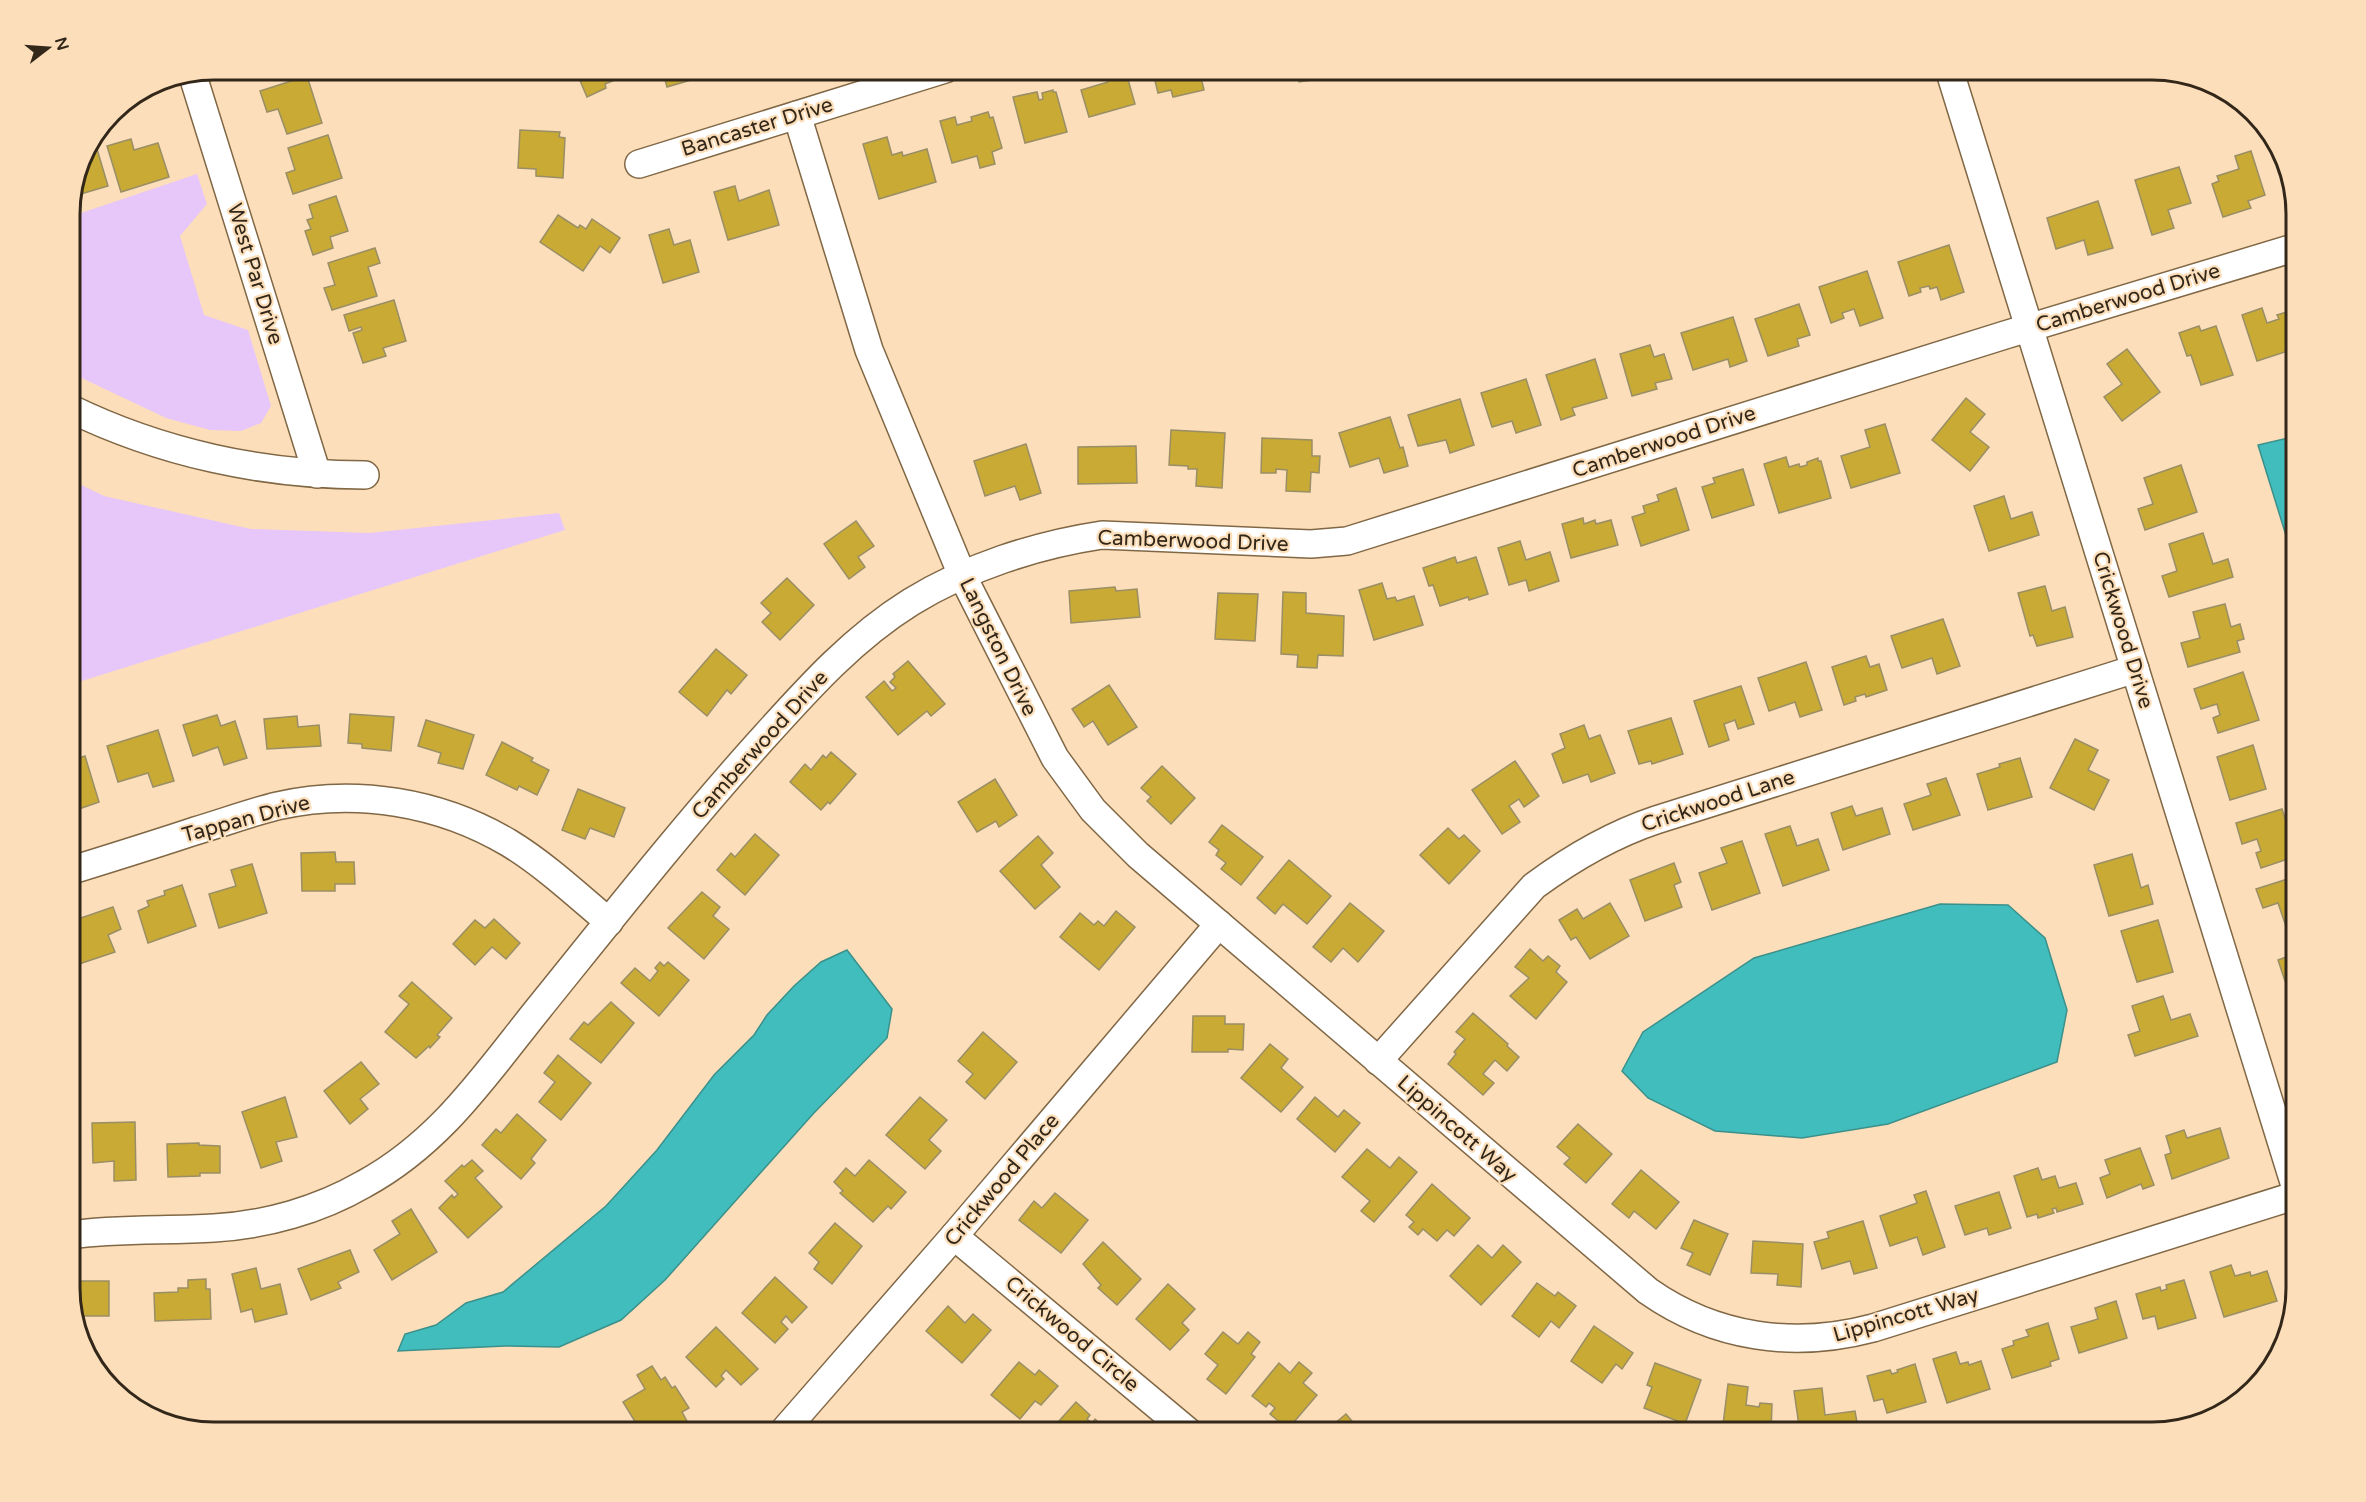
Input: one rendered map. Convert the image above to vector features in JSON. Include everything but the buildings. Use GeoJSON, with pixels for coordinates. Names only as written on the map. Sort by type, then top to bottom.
{"type":"FeatureCollection","features":[{"type":"Feature","properties":{"kind":"street","name":"Bancaster Drive"},"geometry":{"type":"LineString","coordinates":[[639,164],[910,80]]}},
{"type":"Feature","properties":{"kind":"street","name":"Crickwood Drive"},"geometry":{"type":"LineString","coordinates":[[1952,80],[2286,1157]]}},
{"type":"Feature","properties":{"kind":"street","name":"West Par Drive"},"geometry":{"type":"LineString","coordinates":[[195,81],[317,474]]}},
{"type":"Feature","properties":{"kind":"street","name":"Langston Drive"},"geometry":{"type":"LineString","coordinates":[[797,115],[869,350],[962,575],[1044,740],[1079,793],[1130,848],[1378,1061]]}},
{"type":"Feature","properties":{"kind":"street","name":"Camberwood Drive"},"geometry":{"type":"LineString","coordinates":[[80,1234],[215,1228],[257,1223],[309,1209],[366,1184],[410,1155],[450,1119],[730,776],[819,676],[894,613],[962,575],[999,560],[1077,539],[1102,536],[1311,544],[1347,541],[2286,250]]}},
{"type":"Feature","properties":{"kind":"street"},"geometry":{"type":"LineString","coordinates":[[80,413],[173,448],[257,467],[317,474],[365,475]]}},
{"type":"Feature","properties":{"kind":"street","name":"Crickwood Lane"},"geometry":{"type":"LineString","coordinates":[[1378,1061],[1534,886],[1597,844],[1656,820],[2135,669]]}},
{"type":"Feature","properties":{"kind":"street","name":"Tappan Drive"},"geometry":{"type":"LineString","coordinates":[[80,868],[277,807],[329,799],[370,799],[422,807],[471,823],[489,832],[525,854],[609,922]]}},
{"type":"Feature","properties":{"kind":"street","name":"Crickwood Place"},"geometry":{"type":"LineString","coordinates":[[792,1422],[954,1236],[1219,924]]}},
{"type":"Feature","properties":{"kind":"street","name":"Lippincott Way"},"geometry":{"type":"LineString","coordinates":[[1378,1061],[1648,1291],[1673,1308],[1702,1321],[1731,1331],[1771,1338],[1813,1339],[1844,1336],[2286,1197]]}},
{"type":"Feature","properties":{"kind":"street","name":"Crickwood Circle"},"geometry":{"type":"LineString","coordinates":[[954,1236],[1177,1422]]}},
{"type":"Feature","properties":{"kind":"shaded area"},"geometry":{"type":"Polygon","coordinates":[[[197,174],[207,204],[180,236],[204,315],[248,330],[271,406],[261,423],[241,431],[210,430],[166,418],[80,377],[80,213],[197,174]]]}},
{"type":"Feature","properties":{"kind":"shaded area"},"geometry":{"type":"Polygon","coordinates":[[[80,484],[104,496],[251,529],[369,533],[559,513],[565,530],[80,682],[80,484]]]}},
{"type":"Feature","properties":{"kind":"water"},"geometry":{"type":"Polygon","coordinates":[[[2286,439],[2286,535],[2258,445],[2286,439]]]}},
{"type":"Feature","properties":{"kind":"water"},"geometry":{"type":"Polygon","coordinates":[[[1940,904],[2008,905],[2045,938],[2067,1010],[2057,1062],[1888,1124],[1802,1138],[1715,1131],[1648,1098],[1622,1071],[1643,1032],[1754,958],[1940,904]]]}},
{"type":"Feature","properties":{"kind":"water"},"geometry":{"type":"Polygon","coordinates":[[[847,950],[892,1009],[887,1038],[813,1114],[665,1280],[621,1320],[559,1347],[505,1346],[398,1351],[405,1334],[436,1325],[466,1303],[503,1292],[606,1206],[657,1150],[714,1075],[754,1035],[767,1015],[794,986],[821,962],[847,950]]]}}]}
